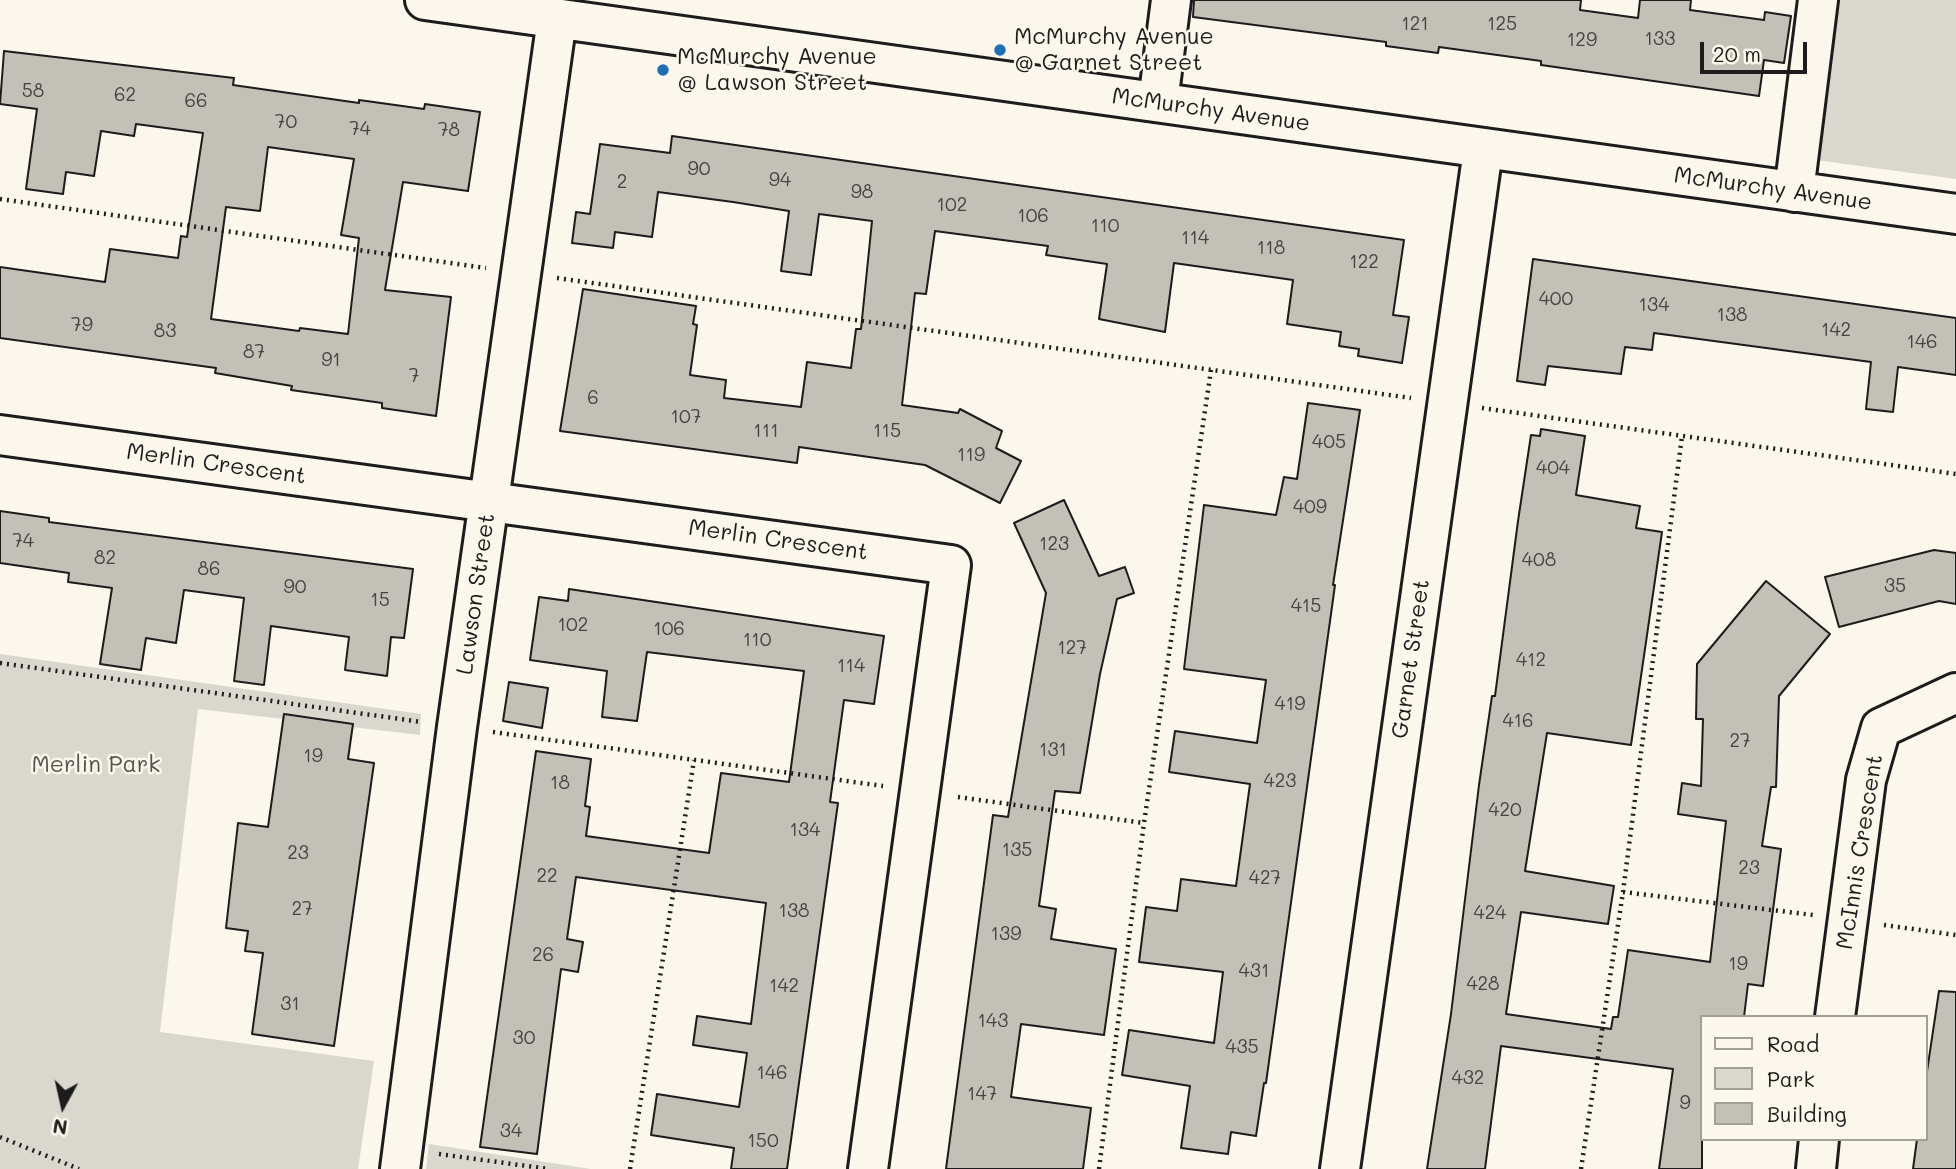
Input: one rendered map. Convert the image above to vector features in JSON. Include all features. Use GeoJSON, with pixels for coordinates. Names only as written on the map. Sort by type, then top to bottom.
{"type":"FeatureCollection","features":[{"type":"Feature","properties":{"kind":"street","name":"McMurchy Avenue"},"geometry":{"type":"LineString","coordinates":[[425,0],[1956,214]]}},
{"type":"Feature","properties":{"kind":"street"},"geometry":{"type":"LineString","coordinates":[[1158,102],[1171,0]]}},
{"type":"Feature","properties":{"kind":"street"},"geometry":{"type":"LineString","coordinates":[[1794,192],[1818,0]]}},
{"type":"Feature","properties":{"kind":"street","name":"Lawson Street"},"geometry":{"type":"LineString","coordinates":[[401,1159],[457,727],[557,19]]}},
{"type":"Feature","properties":{"kind":"street","name":"Garnet Street"},"geometry":{"type":"LineString","coordinates":[[1340,1169],[1483,150]]}},
{"type":"Feature","properties":{"kind":"street","name":"Merlin Crescent"},"geometry":{"type":"LineString","coordinates":[[0,435],[951,565],[868,1169]]}},
{"type":"Feature","properties":{"kind":"street","name":"McInnis Crescent"},"geometry":{"type":"LineString","coordinates":[[1835,1015],[1866,780],[1881,727],[1956,693]]}},
{"type":"Feature","properties":{"kind":"street"},"geometry":{"type":"LineString","coordinates":[[1816,1169],[1819,1141]]}},
{"type":"Feature","properties":{"kind":"path"},"geometry":{"type":"LineString","coordinates":[[0,200],[1956,474]]}},
{"type":"Feature","properties":{"kind":"path"},"geometry":{"type":"LineString","coordinates":[[1099,1169],[1144,823],[1211,370]]}},
{"type":"Feature","properties":{"kind":"path"},"geometry":{"type":"LineString","coordinates":[[1581,1169],[1623,892],[1682,436]]}},
{"type":"Feature","properties":{"kind":"path"},"geometry":{"type":"LineString","coordinates":[[0,663],[1144,823]]}},
{"type":"Feature","properties":{"kind":"path"},"geometry":{"type":"LineString","coordinates":[[630,1169],[694,760]]}},
{"type":"Feature","properties":{"kind":"path"},"geometry":{"type":"LineString","coordinates":[[1623,892],[1956,934]]}},
{"type":"Feature","properties":{"kind":"path"},"geometry":{"type":"LineString","coordinates":[[0,1137],[79,1169]]}},
{"type":"Feature","properties":{"kind":"path"},"geometry":{"type":"LineString","coordinates":[[401,1159],[549,1169]]}},
{"type":"Feature","properties":{"kind":"green space"},"geometry":{"type":"Polygon","coordinates":[[[1831,0],[1956,0],[1956,179],[1808,159],[1831,0]]]}},
{"type":"Feature","properties":{"kind":"green space","name":"Merlin Park"},"geometry":{"type":"Polygon","coordinates":[[[0,654],[421,714],[420,735],[198,709],[160,1032],[374,1061],[358,1169],[0,1169],[0,654]]]}},
{"type":"Feature","properties":{"kind":"green space"},"geometry":{"type":"Polygon","coordinates":[[[429,1144],[591,1169],[426,1169],[429,1144]]]}},
{"type":"Feature","properties":{"kind":"building"},"geometry":{"type":"Polygon","coordinates":[[[1194,0],[1581,0],[1580,10],[1638,18],[1640,0],[1691,0],[1690,10],[1764,20],[1765,12],[1791,16],[1784,63],[1764,60],[1759,96],[1541,65],[1541,61],[1439,47],[1438,53],[1386,46],[1386,42],[1193,17],[1194,0]]]}},
{"type":"Feature","properties":{"kind":"building"},"geometry":{"type":"Polygon","coordinates":[[[4,51],[234,78],[233,85],[359,103],[359,100],[424,109],[425,104],[480,112],[468,191],[403,182],[385,290],[451,297],[436,416],[382,408],[382,403],[291,390],[292,386],[215,373],[216,368],[0,338],[0,267],[105,282],[110,249],[178,258],[181,236],[187,237],[203,133],[136,124],[134,136],[101,131],[94,176],[66,172],[63,194],[26,189],[37,109],[0,104],[4,51]],[[268,147],[260,211],[226,207],[211,319],[299,331],[300,328],[348,334],[359,238],[341,235],[354,159],[268,147]]]}},
{"type":"Feature","properties":{"kind":"building"},"geometry":{"type":"Polygon","coordinates":[[[672,136],[1404,240],[1393,315],[1409,317],[1402,363],[1358,356],[1359,349],[1339,346],[1341,332],[1287,324],[1293,280],[1174,263],[1165,332],[1099,319],[1107,264],[1046,255],[1048,246],[935,231],[926,294],[915,293],[902,405],[958,413],[960,409],[1002,431],[996,448],[1021,461],[1000,503],[925,465],[799,447],[797,463],[560,431],[583,289],[696,306],[693,324],[697,325],[690,375],[726,380],[724,398],[801,407],[807,362],[851,368],[856,329],[861,329],[872,221],[819,214],[811,275],[781,271],[789,211],[733,202],[658,192],[652,237],[615,232],[613,248],[572,243],[576,212],[590,214],[600,144],[670,153],[672,136]]]}},
{"type":"Feature","properties":{"kind":"building"},"geometry":{"type":"Polygon","coordinates":[[[1533,259],[1956,318],[1956,375],[1898,367],[1893,412],[1866,409],[1871,362],[1654,333],[1652,350],[1625,347],[1621,374],[1548,366],[1545,385],[1517,381],[1533,259]]]}},
{"type":"Feature","properties":{"kind":"building"},"geometry":{"type":"Polygon","coordinates":[[[1308,403],[1360,410],[1333,585],[1266,1083],[1256,1136],[1231,1132],[1228,1154],[1181,1148],[1190,1086],[1122,1075],[1129,1030],[1214,1043],[1223,972],[1139,962],[1146,907],[1177,911],[1181,879],[1236,886],[1250,784],[1169,772],[1175,731],[1257,743],[1266,680],[1184,669],[1204,505],[1276,515],[1284,477],[1297,479],[1308,403]]]}},
{"type":"Feature","properties":{"kind":"building"},"geometry":{"type":"Polygon","coordinates":[[[1541,429],[1585,436],[1576,495],[1640,506],[1636,528],[1662,532],[1631,745],[1547,733],[1525,871],[1614,886],[1608,924],[1521,912],[1506,1014],[1611,1029],[1613,1017],[1618,1017],[1628,950],[1710,962],[1726,821],[1678,814],[1682,783],[1701,786],[1703,719],[1696,719],[1697,664],[1766,581],[1830,634],[1779,696],[1776,787],[1771,787],[1762,846],[1781,849],[1763,986],[1748,984],[1744,1015],[1700,1015],[1702,1169],[1659,1169],[1673,1069],[1501,1046],[1485,1169],[1427,1169],[1451,1014],[1479,785],[1492,696],[1495,696],[1531,435],[1540,436],[1541,429]]]}},
{"type":"Feature","properties":{"kind":"building"},"geometry":{"type":"Polygon","coordinates":[[[1064,500],[1099,576],[1125,567],[1134,593],[1117,599],[1100,674],[1080,793],[1055,791],[1039,906],[1056,909],[1051,939],[1116,949],[1104,1035],[1021,1024],[1011,1097],[1091,1108],[1083,1169],[946,1169],[993,815],[1008,817],[1046,593],[1014,523],[1064,500]]]}},
{"type":"Feature","properties":{"kind":"building"},"geometry":{"type":"Polygon","coordinates":[[[0,511],[49,518],[49,522],[413,569],[404,638],[391,637],[387,676],[345,670],[349,637],[271,626],[264,685],[234,681],[244,598],[184,590],[176,643],[146,638],[141,670],[100,664],[112,588],[68,582],[69,573],[0,563],[0,511]]]}},
{"type":"Feature","properties":{"kind":"building"},"geometry":{"type":"Polygon","coordinates":[[[1934,550],[1956,553],[1956,604],[1939,601],[1839,627],[1825,577],[1934,550]]]}},
{"type":"Feature","properties":{"kind":"building"},"geometry":{"type":"Polygon","coordinates":[[[569,589],[884,636],[874,704],[844,700],[830,802],[838,803],[787,1169],[731,1169],[734,1148],[651,1135],[657,1094],[739,1107],[747,1053],[693,1045],[697,1016],[751,1024],[766,903],[576,877],[567,939],[583,942],[578,972],[561,969],[537,1154],[480,1147],[536,751],[591,759],[585,806],[590,807],[586,836],[709,853],[721,773],[789,782],[804,671],[647,652],[637,721],[602,717],[607,671],[530,660],[539,597],[568,601],[569,589]]]}},
{"type":"Feature","properties":{"kind":"building"},"geometry":{"type":"Polygon","coordinates":[[[509,682],[548,688],[542,728],[503,721],[509,682]]]}},
{"type":"Feature","properties":{"kind":"building"},"geometry":{"type":"Polygon","coordinates":[[[284,714],[353,724],[348,759],[374,763],[334,1046],[252,1034],[263,953],[245,951],[248,931],[226,928],[238,823],[268,827],[284,714]]]}},
{"type":"Feature","properties":{"kind":"building"},"geometry":{"type":"Polygon","coordinates":[[[1939,991],[1956,992],[1956,1169],[1913,1169],[1917,1141],[1928,1141],[1928,1065],[1939,991]]]}},
{"type":"Feature","properties":{"kind":"place","name":"McMurchy Avenue @ Garnet Street"},"geometry":{"type":"Point","coordinates":[1000,50]}},
{"type":"Feature","properties":{"kind":"place","name":"McMurchy Avenue @ Lawson Street"},"geometry":{"type":"Point","coordinates":[663,70]}}]}
